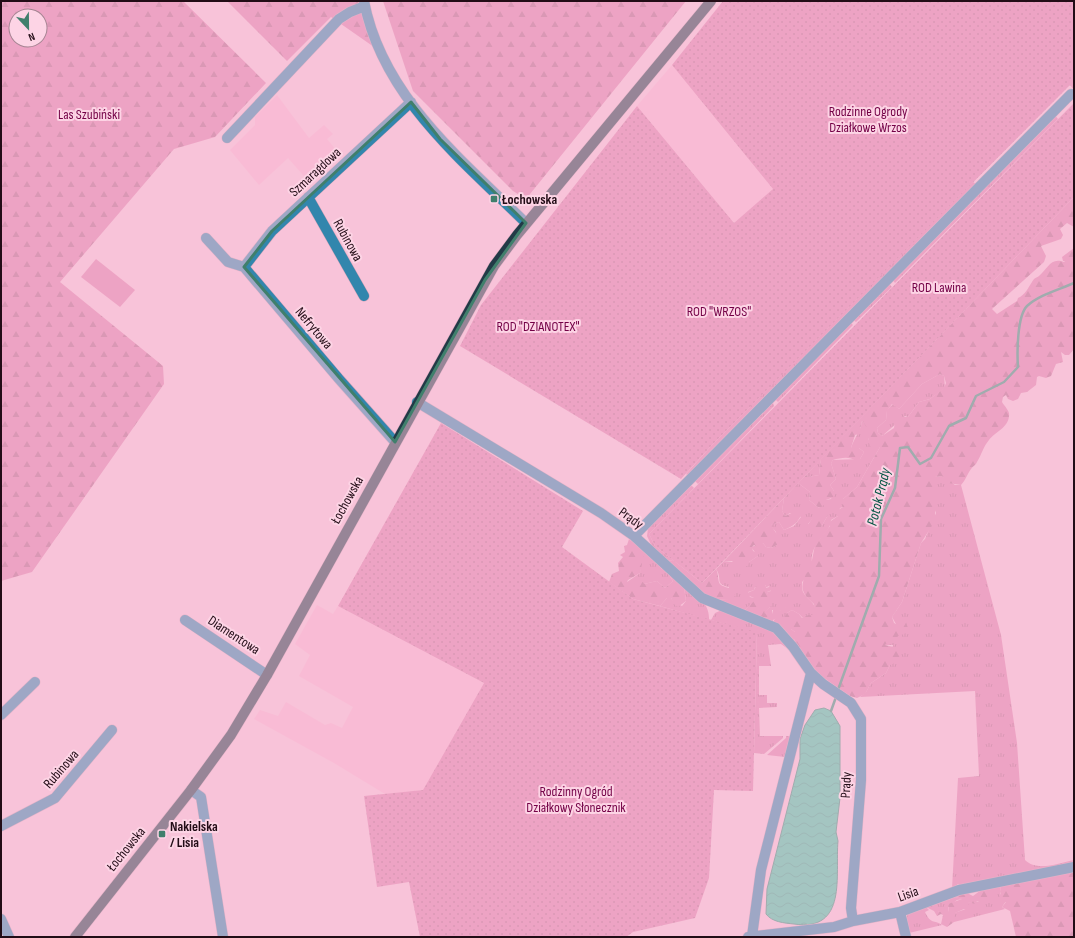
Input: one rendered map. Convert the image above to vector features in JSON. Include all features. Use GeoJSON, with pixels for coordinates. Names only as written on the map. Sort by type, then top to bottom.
{"type":"FeatureCollection","features":[{"type":"Feature","properties":{"kind":"main road","name":"Łochowska"},"geometry":{"type":"LineString","coordinates":[[74,937],[191,790],[231,735],[267,675],[417,402],[494,266],[526,223],[711,1]]}},
{"type":"Feature","properties":{"kind":"main road","name":"Łochowska"},"geometry":{"type":"LineString","coordinates":[[79,937],[82,926]]}},
{"type":"Feature","properties":{"kind":"street"},"geometry":{"type":"LineString","coordinates":[[227,138],[339,19],[364,4],[374,36],[389,70],[411,102],[440,139],[526,223]]}},
{"type":"Feature","properties":{"kind":"street"},"geometry":{"type":"LineString","coordinates":[[634,536],[1071,94]]}},
{"type":"Feature","properties":{"kind":"street","name":"Szmaragdowa"},"geometry":{"type":"LineString","coordinates":[[244,267],[272,231],[411,102]]}},
{"type":"Feature","properties":{"kind":"street","name":"Rubinowa"},"geometry":{"type":"LineString","coordinates":[[308,198],[364,296]]}},
{"type":"Feature","properties":{"kind":"street","name":"Nefrytowa"},"geometry":{"type":"LineString","coordinates":[[206,238],[228,262],[244,267],[339,379],[395,442]]}},
{"type":"Feature","properties":{"kind":"street","name":"Prądy"},"geometry":{"type":"LineString","coordinates":[[417,402],[601,513],[634,536],[702,598],[776,628],[793,647],[811,673],[823,684],[851,702],[861,719],[861,780],[851,908],[853,921]]}},
{"type":"Feature","properties":{"kind":"street","name":"Diamentowa"},"geometry":{"type":"LineString","coordinates":[[185,620],[267,675]]}},
{"type":"Feature","properties":{"kind":"street"},"geometry":{"type":"LineString","coordinates":[[750,936],[761,870],[811,673]]}},
{"type":"Feature","properties":{"kind":"street"},"geometry":{"type":"LineString","coordinates":[[1,715],[35,682]]}},
{"type":"Feature","properties":{"kind":"street","name":"Rubinowa"},"geometry":{"type":"LineString","coordinates":[[1,826],[55,798],[112,730]]}},
{"type":"Feature","properties":{"kind":"street"},"geometry":{"type":"LineString","coordinates":[[191,790],[201,797],[223,937]]}},
{"type":"Feature","properties":{"kind":"street","name":"Lisia"},"geometry":{"type":"LineString","coordinates":[[750,936],[815,930],[900,912],[959,890],[1074,867]]}},
{"type":"Feature","properties":{"kind":"street"},"geometry":{"type":"LineString","coordinates":[[900,912],[906,937]]}},
{"type":"Feature","properties":{"kind":"street"},"geometry":{"type":"LineString","coordinates":[[1,919],[9,937]]}},
{"type":"Feature","properties":{"kind":"highlighted area"},"geometry":{"type":"Polygon","coordinates":[[[411,102],[440,139],[526,223],[485,280],[395,442],[244,267],[272,231],[411,102]]]}},
{"type":"Feature","properties":{"kind":"shaded area"},"geometry":{"type":"Polygon","coordinates":[[[672,65],[773,189],[734,223],[637,106],[672,65]]]}},
{"type":"Feature","properties":{"kind":"shaded area"},"geometry":{"type":"Polygon","coordinates":[[[277,95],[309,138],[324,125],[333,134],[327,139],[341,156],[310,183],[288,158],[259,185],[230,150],[255,125],[255,117],[277,95]]]}},
{"type":"Feature","properties":{"kind":"shaded area"},"geometry":{"type":"Polygon","coordinates":[[[317,605],[333,614],[338,606],[484,683],[423,790],[385,794],[334,763],[254,719],[260,710],[278,716],[286,702],[325,725],[331,723],[342,728],[353,707],[299,676],[310,655],[295,644],[317,605]]]}},
{"type":"Feature","properties":{"kind":"green space","name":"Las Szubiński"},"geometry":{"type":"Polygon","coordinates":[[[1,1],[183,1],[266,83],[215,137],[174,149],[60,282],[163,366],[164,384],[32,572],[1,581],[1,1]]]}},
{"type":"Feature","properties":{"kind":"green space"},"geometry":{"type":"Polygon","coordinates":[[[227,1],[364,1],[374,47],[331,17],[287,61],[227,1]]]}},
{"type":"Feature","properties":{"kind":"green space"},"geometry":{"type":"Polygon","coordinates":[[[383,1],[686,1],[526,199],[513,191],[413,91],[383,1]]]}},
{"type":"Feature","properties":{"kind":"green space"},"geometry":{"type":"Polygon","coordinates":[[[723,1],[1074,1],[1074,90],[1070,85],[712,445],[681,479],[460,346],[481,305],[637,106],[734,223],[773,189],[672,65],[723,1]]]}},
{"type":"Feature","properties":{"kind":"green space","name":"ROD Lawina"},"geometry":{"type":"Polygon","coordinates":[[[1074,103],[1074,197],[702,583],[655,546],[649,534],[1074,103]]]}},
{"type":"Feature","properties":{"kind":"green space"},"geometry":{"type":"Polygon","coordinates":[[[1054,114],[1058,119],[895,283],[892,279],[1054,114]]]}},
{"type":"Feature","properties":{"kind":"green space"},"geometry":{"type":"Polygon","coordinates":[[[973,182],[976,184],[688,475],[686,474],[712,445],[973,182]]]}},
{"type":"Feature","properties":{"kind":"green space"},"geometry":{"type":"Polygon","coordinates":[[[1074,197],[1074,227],[1067,223],[1060,229],[1063,235],[1061,239],[1041,246],[1046,256],[1044,262],[992,309],[997,314],[1017,301],[1034,280],[1052,262],[1064,262],[1065,261],[1063,261],[1062,257],[1074,248],[1074,349],[1069,355],[1065,355],[1061,352],[1063,362],[1056,364],[1051,376],[1046,378],[1039,376],[1037,377],[1036,385],[1027,392],[1021,393],[1018,399],[1013,401],[1008,399],[1006,395],[1003,397],[1002,402],[1009,412],[1008,420],[1004,427],[987,443],[977,463],[961,485],[948,483],[942,476],[935,477],[935,521],[921,543],[902,602],[892,617],[894,623],[896,624],[903,620],[906,622],[908,628],[906,633],[898,636],[894,643],[888,642],[885,645],[898,648],[900,657],[897,662],[890,665],[886,673],[871,683],[865,694],[857,698],[850,696],[796,659],[790,650],[795,639],[795,632],[791,629],[785,631],[779,628],[787,613],[792,610],[799,614],[802,618],[808,615],[815,615],[814,604],[806,597],[802,586],[806,573],[812,570],[808,566],[812,560],[815,545],[830,526],[828,523],[838,516],[838,510],[843,507],[843,499],[857,487],[880,447],[872,448],[865,424],[862,421],[859,434],[855,435],[851,448],[859,448],[864,452],[860,459],[856,461],[848,458],[833,460],[831,463],[836,479],[830,485],[834,491],[834,497],[826,500],[826,504],[819,508],[809,500],[810,492],[798,483],[806,475],[808,477],[819,475],[821,459],[1074,197]],[[940,374],[922,384],[899,409],[892,404],[887,411],[886,420],[877,428],[878,433],[882,436],[894,428],[895,421],[901,417],[908,417],[919,402],[930,399],[944,388],[946,383],[944,376],[940,374]]]}},
{"type":"Feature","properties":{"kind":"green space"},"geometry":{"type":"Polygon","coordinates":[[[96,259],[135,290],[120,307],[81,277],[96,259]]]}},
{"type":"Feature","properties":{"kind":"green space"},"geometry":{"type":"Polygon","coordinates":[[[888,283],[892,287],[856,322],[853,320],[888,283]]]}},
{"type":"Feature","properties":{"kind":"green space"},"geometry":{"type":"Polygon","coordinates":[[[850,322],[853,325],[778,402],[774,398],[850,322]]]}},
{"type":"Feature","properties":{"kind":"green space"},"geometry":{"type":"Polygon","coordinates":[[[940,374],[944,376],[945,388],[930,399],[919,402],[908,417],[905,416],[882,436],[878,433],[877,428],[886,420],[887,410],[893,404],[899,409],[922,384],[940,374]]]}},
{"type":"Feature","properties":{"kind":"green space"},"geometry":{"type":"Polygon","coordinates":[[[773,403],[774,406],[698,484],[695,481],[696,479],[773,403]]]}},
{"type":"Feature","properties":{"kind":"green space"},"geometry":{"type":"Polygon","coordinates":[[[862,421],[868,427],[868,439],[874,447],[880,447],[857,487],[843,499],[843,507],[840,508],[838,516],[831,520],[827,531],[815,546],[812,561],[813,570],[802,582],[802,588],[805,595],[814,605],[816,611],[815,615],[808,615],[803,618],[792,610],[787,613],[791,629],[795,632],[795,639],[792,645],[772,625],[774,620],[786,607],[782,607],[781,611],[772,610],[772,615],[763,613],[770,607],[767,592],[771,591],[769,586],[765,588],[766,585],[755,587],[754,590],[748,592],[750,597],[754,598],[754,602],[745,610],[745,612],[708,599],[727,600],[729,587],[720,583],[716,569],[723,562],[749,562],[758,556],[751,547],[763,543],[766,547],[771,548],[777,545],[776,532],[770,525],[779,522],[784,530],[794,526],[801,517],[790,513],[785,516],[782,511],[784,498],[798,483],[810,492],[809,500],[819,508],[826,500],[831,499],[834,491],[830,485],[836,479],[831,463],[833,460],[860,459],[864,452],[859,448],[851,448],[862,421]],[[828,515],[813,518],[808,524],[821,527],[828,515]]]}},
{"type":"Feature","properties":{"kind":"green space","name":"Rodzinny Ogród Działkowy Słonecznik"},"geometry":{"type":"Polygon","coordinates":[[[441,423],[583,511],[562,547],[633,599],[757,632],[753,791],[714,790],[709,878],[695,918],[633,932],[626,937],[420,937],[409,882],[377,887],[364,796],[423,790],[484,683],[338,606],[441,423]]]}},
{"type":"Feature","properties":{"kind":"green space"},"geometry":{"type":"Polygon","coordinates":[[[821,459],[819,475],[808,477],[806,475],[821,459]]]}},
{"type":"Feature","properties":{"kind":"green space"},"geometry":{"type":"Polygon","coordinates":[[[942,476],[955,485],[961,485],[1001,635],[1017,743],[1025,860],[1030,864],[1048,866],[1074,860],[1074,864],[961,886],[958,884],[952,889],[958,778],[979,776],[975,691],[860,697],[866,692],[871,683],[886,673],[890,665],[893,645],[885,645],[896,624],[892,617],[902,602],[921,543],[925,539],[936,513],[934,508],[935,477],[942,476]]]}},
{"type":"Feature","properties":{"kind":"green space"},"geometry":{"type":"Polygon","coordinates":[[[692,486],[694,488],[649,534],[655,546],[673,560],[668,561],[655,553],[647,536],[648,528],[687,487],[692,486]]]}},
{"type":"Feature","properties":{"kind":"green space"},"geometry":{"type":"Polygon","coordinates":[[[784,498],[782,511],[785,516],[798,510],[802,511],[800,518],[796,523],[784,530],[779,522],[771,525],[778,536],[777,545],[771,548],[766,547],[763,543],[759,548],[754,545],[752,547],[753,551],[758,553],[758,556],[749,562],[748,566],[736,566],[732,561],[723,562],[784,498]]]}},
{"type":"Feature","properties":{"kind":"green space"},"geometry":{"type":"Polygon","coordinates":[[[825,510],[828,515],[821,527],[810,531],[806,528],[816,512],[825,510]]]}},
{"type":"Feature","properties":{"kind":"green space"},"geometry":{"type":"Polygon","coordinates":[[[629,539],[646,552],[642,560],[640,573],[627,582],[643,582],[644,584],[657,581],[665,588],[673,581],[668,573],[668,561],[673,560],[702,583],[716,569],[720,584],[734,590],[735,596],[727,600],[708,599],[696,586],[684,587],[686,601],[678,607],[674,604],[671,598],[667,598],[660,606],[633,599],[609,582],[612,574],[619,571],[618,563],[623,557],[620,555],[625,552],[624,546],[627,545],[629,539]]]}},
{"type":"Feature","properties":{"kind":"green space"},"geometry":{"type":"Polygon","coordinates":[[[645,549],[662,569],[665,569],[673,581],[665,588],[657,581],[644,584],[627,582],[640,573],[641,560],[645,549]]]}},
{"type":"Feature","properties":{"kind":"green space"},"geometry":{"type":"Polygon","coordinates":[[[765,581],[766,588],[772,586],[773,588],[767,592],[772,605],[764,613],[772,614],[774,607],[781,611],[781,603],[785,602],[787,606],[780,617],[773,620],[773,623],[745,612],[745,610],[754,601],[754,598],[745,594],[754,590],[758,582],[765,581]]]}},
{"type":"Feature","properties":{"kind":"green space"},"geometry":{"type":"Polygon","coordinates":[[[684,587],[705,604],[709,614],[709,620],[660,606],[667,598],[671,598],[673,601],[682,606],[686,601],[684,587]]]}},
{"type":"Feature","properties":{"kind":"green space"},"geometry":{"type":"Polygon","coordinates":[[[722,610],[770,627],[791,651],[781,644],[768,645],[771,666],[759,666],[759,695],[767,695],[767,703],[777,703],[777,707],[759,708],[760,736],[783,736],[783,738],[764,754],[754,753],[757,633],[711,620],[715,613],[722,610]]]}},
{"type":"Feature","properties":{"kind":"green space"},"geometry":{"type":"Polygon","coordinates":[[[786,736],[790,736],[785,757],[767,755],[786,738],[786,736]]]}},
{"type":"Feature","properties":{"kind":"green space"},"geometry":{"type":"Polygon","coordinates":[[[1074,869],[1074,937],[1016,937],[1010,911],[1002,907],[1006,902],[1002,903],[999,899],[1001,892],[1000,884],[1074,869]]]}},
{"type":"Feature","properties":{"kind":"green space"},"geometry":{"type":"Polygon","coordinates":[[[1000,884],[1000,894],[1006,901],[1002,907],[1005,909],[954,922],[954,913],[966,909],[968,902],[976,902],[985,897],[989,887],[1000,884]]]}},
{"type":"Feature","properties":{"kind":"green space"},"geometry":{"type":"Polygon","coordinates":[[[985,887],[989,887],[992,893],[982,901],[977,901],[975,904],[968,902],[969,912],[964,909],[955,913],[954,922],[947,927],[941,924],[943,915],[941,914],[937,916],[934,911],[926,907],[932,904],[939,912],[949,912],[948,904],[962,899],[951,896],[967,893],[973,896],[985,887]]]}},
{"type":"Feature","properties":{"kind":"green space"},"geometry":{"type":"Polygon","coordinates":[[[955,897],[963,899],[957,900],[948,907],[949,912],[939,912],[932,905],[955,897]]]}},
{"type":"Feature","properties":{"kind":"green space"},"geometry":{"type":"Polygon","coordinates":[[[926,907],[929,910],[925,912],[929,919],[942,925],[909,933],[906,920],[908,913],[926,907]]]}},
{"type":"Feature","properties":{"kind":"water"},"geometry":{"type":"Polygon","coordinates":[[[824,708],[831,711],[840,726],[840,798],[836,832],[838,841],[837,884],[835,898],[831,910],[823,919],[811,924],[782,923],[772,919],[766,914],[767,889],[800,759],[800,739],[805,725],[815,710],[824,708]]]}},
{"type":"Feature","properties":{"kind":"waterway","name":"Potok Prądy"},"geometry":{"type":"LineString","coordinates":[[838,690],[879,576],[881,519],[895,488],[900,448],[908,447],[920,464],[931,458],[949,426],[966,418],[976,396],[1004,382],[1018,367],[1019,326],[1027,306],[1043,296],[1074,283]]}},
{"type":"Feature","properties":{"kind":"waterway","name":"Potok Prądy"},"geometry":{"type":"LineString","coordinates":[[831,711],[836,697]]}},
{"type":"Feature","properties":{"kind":"place","name":"Łochowska"},"geometry":{"type":"Point","coordinates":[494,199]}},
{"type":"Feature","properties":{"kind":"place","name":"Nakielska / Lisia"},"geometry":{"type":"Point","coordinates":[162,834]}},
{"type":"Feature","properties":{"kind":"park label","name":"Rodzinne Ogrody Działkowe Wrzos"},"geometry":{"type":"Point","coordinates":[868,120]}},
{"type":"Feature","properties":{"kind":"park label","name":"ROD \"WRZOS\""},"geometry":{"type":"Point","coordinates":[719,311]}},
{"type":"Feature","properties":{"kind":"park label","name":"ROD \"DZIANOTEX\""},"geometry":{"type":"Point","coordinates":[538,326]}}]}
